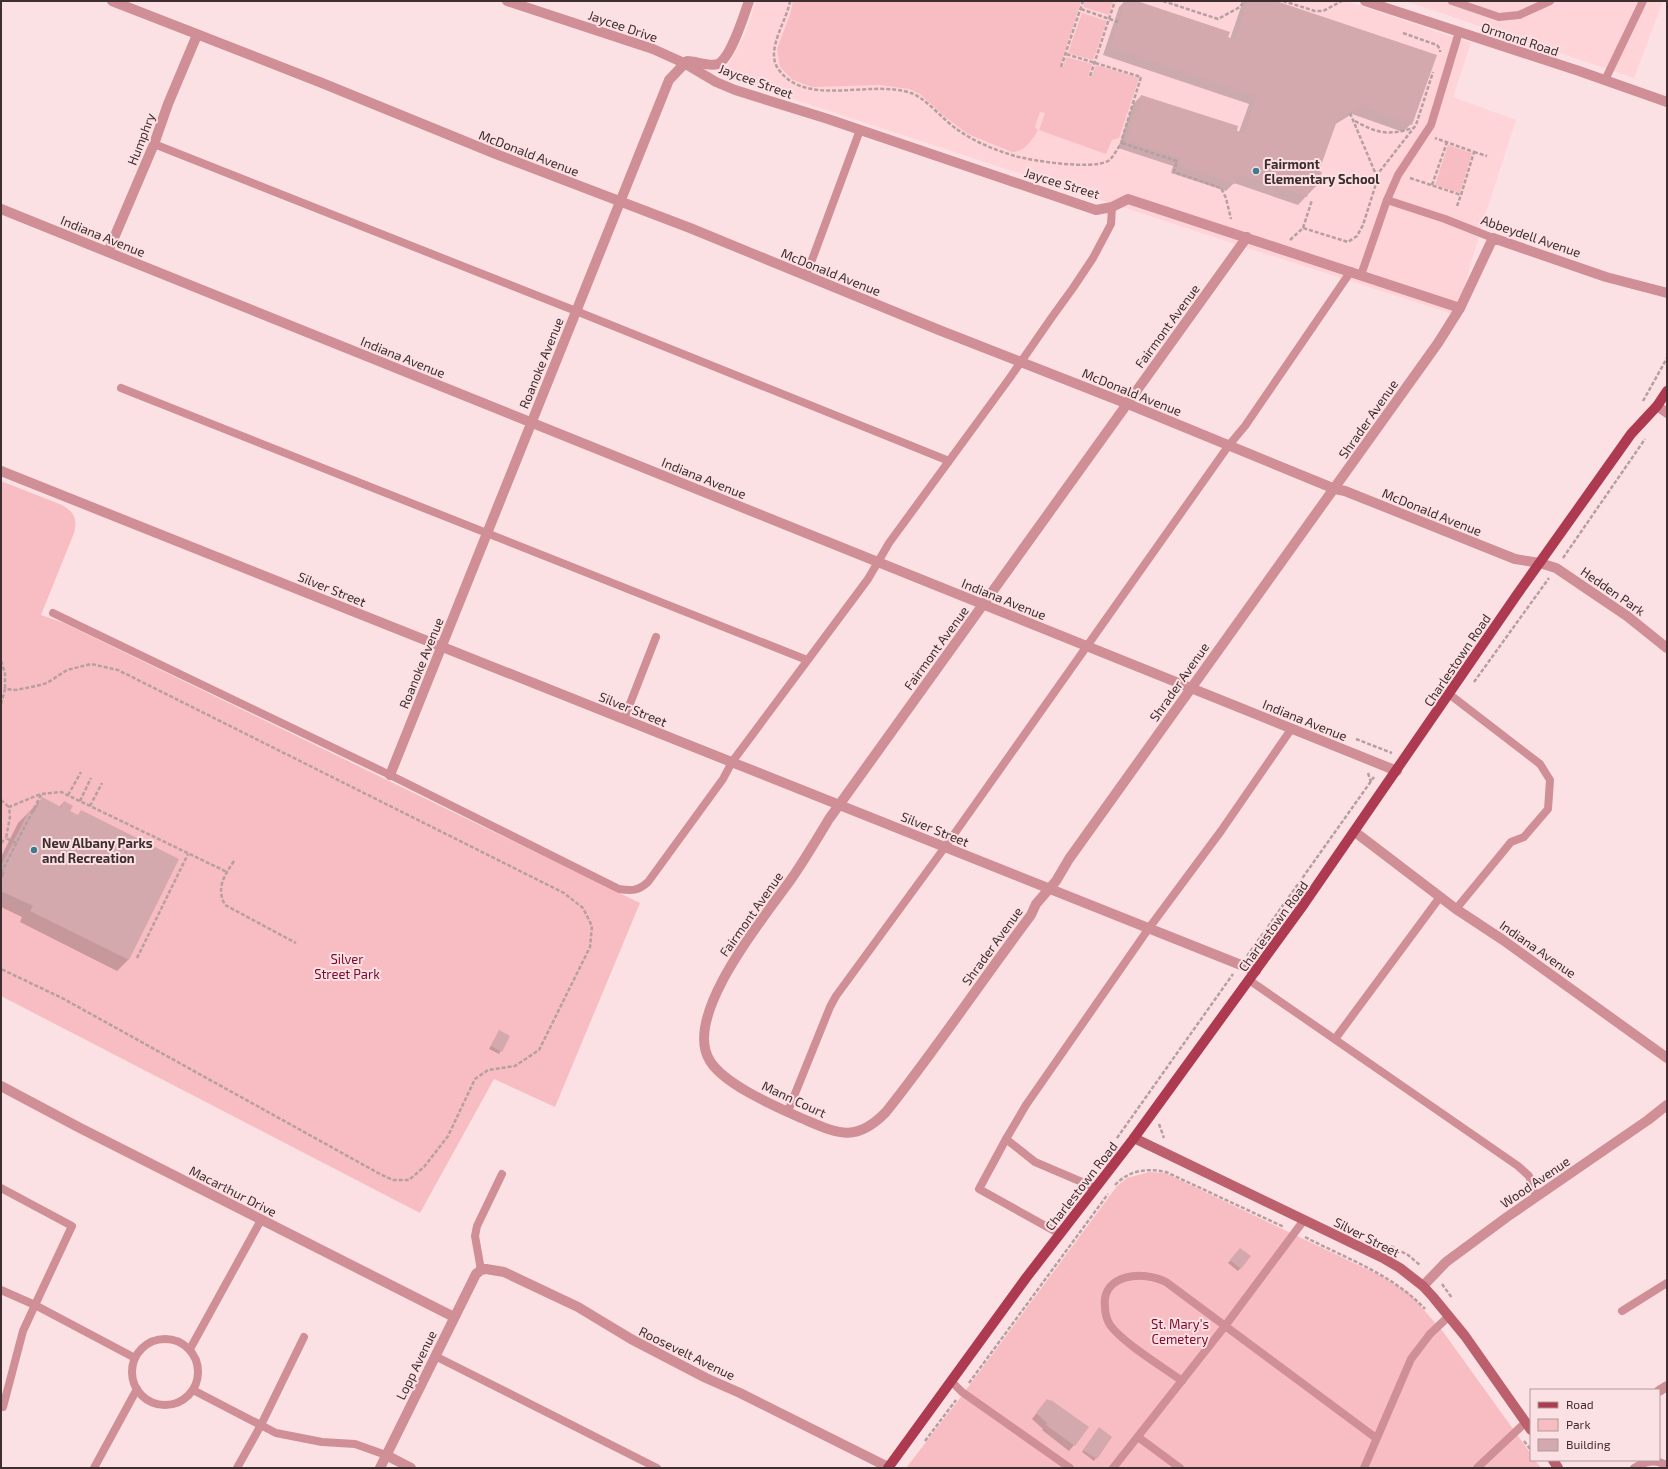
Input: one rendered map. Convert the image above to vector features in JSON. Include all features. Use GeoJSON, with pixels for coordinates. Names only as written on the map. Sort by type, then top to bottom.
{"type":"FeatureCollection","features":[{"type":"Feature","properties":{"kind":"main road","name":"Charlestown Road"},"geometry":{"type":"LineString","coordinates":[[888,1468],[952,1382],[1026,1278],[1134,1138],[1256,971],[1355,832],[1516,596],[1631,434],[1657,406],[1667,391]]}},
{"type":"Feature","properties":{"kind":"main road","name":"Silver Street"},"geometry":{"type":"LineString","coordinates":[[1134,1138],[1383,1258],[1400,1268],[1422,1286],[1449,1316],[1528,1426]]}},
{"type":"Feature","properties":{"kind":"street","name":"McDonald Avenue"},"geometry":{"type":"LineString","coordinates":[[112,1],[322,83],[496,154],[690,228],[940,330],[1514,559],[1540,563]]}},
{"type":"Feature","properties":{"kind":"street","name":"Jaycee Drive"},"geometry":{"type":"LineString","coordinates":[[508,1],[520,3],[653,49],[684,63]]}},
{"type":"Feature","properties":{"kind":"street"},"geometry":{"type":"LineString","coordinates":[[684,63],[687,61],[693,61],[716,64],[722,61],[729,52],[749,1]]}},
{"type":"Feature","properties":{"kind":"street","name":"Ormond Road"},"geometry":{"type":"LineString","coordinates":[[1365,1],[1667,102]]}},
{"type":"Feature","properties":{"kind":"street","name":"Humphry"},"geometry":{"type":"LineString","coordinates":[[108,252],[154,144],[168,104],[197,35]]}},
{"type":"Feature","properties":{"kind":"street","name":"Jaycee Street"},"geometry":{"type":"LineString","coordinates":[[684,63],[722,85],[1096,210],[1112,207],[1128,198],[1460,308]]}},
{"type":"Feature","properties":{"kind":"street","name":"Roanoke Avenue"},"geometry":{"type":"LineString","coordinates":[[390,775],[669,80],[684,63]]}},
{"type":"Feature","properties":{"kind":"street","name":"Indiana Avenue"},"geometry":{"type":"LineString","coordinates":[[1,209],[1397,770]]}},
{"type":"Feature","properties":{"kind":"street","name":"Fairmont Avenue"},"geometry":{"type":"LineString","coordinates":[[716,1069],[705,1051],[703,1030],[715,996],[742,948],[793,876],[840,804],[1247,237]]}},
{"type":"Feature","properties":{"kind":"street","name":"Abbeydell Avenue"},"geometry":{"type":"LineString","coordinates":[[1493,238],[1606,277],[1667,293]]}},
{"type":"Feature","properties":{"kind":"street","name":"Shrader Avenue"},"geometry":{"type":"LineString","coordinates":[[868,1128],[877,1122],[908,1084],[1049,888],[1056,881],[1069,859],[1438,342],[1460,308],[1493,238]]}},
{"type":"Feature","properties":{"kind":"street"},"geometry":{"type":"LineString","coordinates":[[1657,406],[1667,413]]}},
{"type":"Feature","properties":{"kind":"street","name":"Silver Street"},"geometry":{"type":"LineString","coordinates":[[1,471],[1256,971]]}},
{"type":"Feature","properties":{"kind":"street","name":"Hedden Park"},"geometry":{"type":"LineString","coordinates":[[1540,563],[1562,571],[1627,616],[1667,648]]}},
{"type":"Feature","properties":{"kind":"street","name":"Indiana Avenue"},"geometry":{"type":"LineString","coordinates":[[1355,832],[1456,909],[1503,940],[1667,1058]]}},
{"type":"Feature","properties":{"kind":"street","name":"Mann Court"},"geometry":{"type":"LineString","coordinates":[[716,1069],[736,1086],[834,1132],[845,1133],[868,1128]]}},
{"type":"Feature","properties":{"kind":"street","name":"Macarthur Drive"},"geometry":{"type":"LineString","coordinates":[[1,1086],[261,1220],[454,1317]]}},
{"type":"Feature","properties":{"kind":"street","name":"Wood Avenue"},"geometry":{"type":"LineString","coordinates":[[1422,1286],[1446,1262],[1507,1217],[1648,1120],[1667,1105]]}},
{"type":"Feature","properties":{"kind":"street","name":"Roosevelt Avenue"},"geometry":{"type":"LineString","coordinates":[[478,1272],[486,1269],[504,1272],[578,1307],[631,1340],[888,1468]]}},
{"type":"Feature","properties":{"kind":"street","name":"Lopp Avenue"},"geometry":{"type":"LineString","coordinates":[[380,1468],[454,1317],[478,1272]]}},
{"type":"Feature","properties":{"kind":"street"},"geometry":{"type":"LineString","coordinates":[[386,1454],[411,1468]]}},
{"type":"Feature","properties":{"kind":"lane"},"geometry":{"type":"LineString","coordinates":[[1452,1],[1499,17],[1519,15],[1550,1]]}},
{"type":"Feature","properties":{"kind":"lane"},"geometry":{"type":"LineString","coordinates":[[1605,80],[1643,1]]}},
{"type":"Feature","properties":{"kind":"lane"},"geometry":{"type":"LineString","coordinates":[[788,1111],[830,1007],[836,996],[945,847],[1229,445],[1245,426],[1356,273],[1398,175],[1431,125],[1459,32]]}},
{"type":"Feature","properties":{"kind":"lane"},"geometry":{"type":"LineString","coordinates":[[806,276],[860,130]]}},
{"type":"Feature","properties":{"kind":"lane"},"geometry":{"type":"LineString","coordinates":[[154,144],[949,461]]}},
{"type":"Feature","properties":{"kind":"lane","name":"Abbeydell Avenue"},"geometry":{"type":"LineString","coordinates":[[1387,200],[1444,219],[1493,238]]}},
{"type":"Feature","properties":{"kind":"lane"},"geometry":{"type":"LineString","coordinates":[[53,613],[390,775],[619,889],[632,891],[640,889],[648,882],[723,779],[732,762],[868,579],[889,543],[1022,362],[1093,258],[1111,224],[1112,207]]}},
{"type":"Feature","properties":{"kind":"lane"},"geometry":{"type":"LineString","coordinates":[[121,388],[807,660]]}},
{"type":"Feature","properties":{"kind":"lane"},"geometry":{"type":"LineString","coordinates":[[624,719],[656,637]]}},
{"type":"Feature","properties":{"kind":"lane"},"geometry":{"type":"LineString","coordinates":[[1450,694],[1540,764],[1550,780],[1548,808],[1524,837],[1511,842],[1456,909]]}},
{"type":"Feature","properties":{"kind":"lane"},"geometry":{"type":"LineString","coordinates":[[1060,1234],[979,1189],[1026,1105],[1149,928],[1221,831],[1292,728]]}},
{"type":"Feature","properties":{"kind":"lane"},"geometry":{"type":"LineString","coordinates":[[1335,1039],[1440,897]]}},
{"type":"Feature","properties":{"kind":"lane"},"geometry":{"type":"LineString","coordinates":[[1249,980],[1518,1166],[1529,1176],[1536,1198]]}},
{"type":"Feature","properties":{"kind":"lane"},"geometry":{"type":"LineString","coordinates":[[1006,1139],[1035,1162],[1096,1188]]}},
{"type":"Feature","properties":{"kind":"lane"},"geometry":{"type":"LineString","coordinates":[[478,1272],[475,1236],[477,1226],[502,1174]]}},
{"type":"Feature","properties":{"kind":"lane"},"geometry":{"type":"LineString","coordinates":[[1,1188],[72,1226],[23,1331],[3,1407]]}},
{"type":"Feature","properties":{"kind":"lane"},"geometry":{"type":"LineString","coordinates":[[190,1349],[261,1220]]}},
{"type":"Feature","properties":{"kind":"lane"},"geometry":{"type":"LineString","coordinates":[[1113,1468],[1224,1326],[1304,1220]]}},
{"type":"Feature","properties":{"kind":"lane"},"geometry":{"type":"LineString","coordinates":[[1182,1380],[1124,1339],[1110,1325],[1104,1302],[1111,1285],[1122,1278],[1130,1276],[1149,1276],[1158,1278],[1376,1438]]}},
{"type":"Feature","properties":{"kind":"lane"},"geometry":{"type":"LineString","coordinates":[[1622,1311],[1667,1283]]}},
{"type":"Feature","properties":{"kind":"lane"},"geometry":{"type":"LineString","coordinates":[[1,1290],[34,1305],[135,1358]]}},
{"type":"Feature","properties":{"kind":"lane"},"geometry":{"type":"LineString","coordinates":[[1364,1468],[1411,1359],[1430,1334],[1449,1316]]}},
{"type":"Feature","properties":{"kind":"lane"},"geometry":{"type":"LineString","coordinates":[[237,1468],[261,1425],[304,1338]]}},
{"type":"Feature","properties":{"kind":"lane"},"geometry":{"type":"LineString","coordinates":[[160,1339],[171,1339],[190,1349],[196,1359],[198,1369],[197,1380],[193,1390],[180,1401],[165,1405],[154,1403],[144,1398],[137,1389],[133,1379],[132,1368],[135,1358],[141,1349],[150,1342],[160,1339]]}},
{"type":"Feature","properties":{"kind":"lane"},"geometry":{"type":"LineString","coordinates":[[435,1356],[657,1468]]}},
{"type":"Feature","properties":{"kind":"lane"},"geometry":{"type":"LineString","coordinates":[[952,1382],[962,1392],[1070,1468]]}},
{"type":"Feature","properties":{"kind":"lane"},"geometry":{"type":"LineString","coordinates":[[94,1468],[137,1389]]}},
{"type":"Feature","properties":{"kind":"lane"},"geometry":{"type":"LineString","coordinates":[[193,1390],[276,1433],[322,1442],[356,1444],[386,1454]]}},
{"type":"Feature","properties":{"kind":"lane"},"geometry":{"type":"LineString","coordinates":[[1477,1468],[1517,1431],[1528,1426]]}},
{"type":"Feature","properties":{"kind":"lane"},"geometry":{"type":"LineString","coordinates":[[1138,1437],[1180,1468]]}},
{"type":"Feature","properties":{"kind":"lane"},"geometry":{"type":"LineString","coordinates":[[1634,1468],[1644,1462],[1651,1461],[1662,1462],[1667,1466]]}},
{"type":"Feature","properties":{"kind":"path"},"geometry":{"type":"LineString","coordinates":[[790,1],[787,16],[774,46],[774,56],[778,69],[792,82],[815,90],[887,89],[911,93],[924,100],[947,122],[976,141],[1017,156],[1076,166],[1090,166],[1109,161],[1116,148],[1122,143],[1141,77],[1066,54]]}},
{"type":"Feature","properties":{"kind":"path"},"geometry":{"type":"LineString","coordinates":[[1062,67],[1083,1]]}},
{"type":"Feature","properties":{"kind":"path"},"geometry":{"type":"LineString","coordinates":[[1090,76],[1115,1]]}},
{"type":"Feature","properties":{"kind":"path"},"geometry":{"type":"LineString","coordinates":[[1163,1],[1218,19],[1240,7],[1244,1]]}},
{"type":"Feature","properties":{"kind":"path"},"geometry":{"type":"LineString","coordinates":[[1284,1],[1315,12],[1323,12],[1342,1]]}},
{"type":"Feature","properties":{"kind":"path"},"geometry":{"type":"LineString","coordinates":[[1080,10],[1118,22]]}},
{"type":"Feature","properties":{"kind":"path"},"geometry":{"type":"LineString","coordinates":[[1403,33],[1437,45],[1440,49],[1439,54]]}},
{"type":"Feature","properties":{"kind":"path"},"geometry":{"type":"LineString","coordinates":[[1303,228],[1348,242],[1357,236],[1363,225],[1381,169],[1416,124],[1435,68]]}},
{"type":"Feature","properties":{"kind":"path"},"geometry":{"type":"LineString","coordinates":[[1350,113],[1378,177]]}},
{"type":"Feature","properties":{"kind":"path"},"geometry":{"type":"LineString","coordinates":[[1354,121],[1375,131],[1388,133],[1413,129],[1487,156]]}},
{"type":"Feature","properties":{"kind":"path"},"geometry":{"type":"LineString","coordinates":[[1432,185],[1446,142]]}},
{"type":"Feature","properties":{"kind":"path"},"geometry":{"type":"LineString","coordinates":[[1122,143],[1177,161],[1174,172],[1221,188],[1226,198],[1230,218],[1233,223]]}},
{"type":"Feature","properties":{"kind":"path"},"geometry":{"type":"LineString","coordinates":[[1457,206],[1474,152]]}},
{"type":"Feature","properties":{"kind":"path"},"geometry":{"type":"LineString","coordinates":[[1381,169],[1461,195]]}},
{"type":"Feature","properties":{"kind":"path"},"geometry":{"type":"LineString","coordinates":[[1288,242],[1303,228],[1312,200]]}},
{"type":"Feature","properties":{"kind":"path"},"geometry":{"type":"LineString","coordinates":[[1562,560],[1572,543],[1647,436]]}},
{"type":"Feature","properties":{"kind":"path"},"geometry":{"type":"LineString","coordinates":[[1,661],[5,673],[5,689],[1,704]]}},
{"type":"Feature","properties":{"kind":"path"},"geometry":{"type":"LineString","coordinates":[[1,969],[62,998],[380,1174],[393,1180],[409,1180],[424,1167],[448,1136],[475,1079],[488,1070],[515,1066],[539,1050],[590,948],[592,926],[583,908],[564,893],[118,670],[91,664],[67,670],[47,683],[16,690],[5,689]]}},
{"type":"Feature","properties":{"kind":"path"},"geometry":{"type":"LineString","coordinates":[[1116,1139],[1396,748]]}},
{"type":"Feature","properties":{"kind":"path"},"geometry":{"type":"LineString","coordinates":[[68,795],[80,772]]}},
{"type":"Feature","properties":{"kind":"path"},"geometry":{"type":"LineString","coordinates":[[80,801],[91,778]]}},
{"type":"Feature","properties":{"kind":"path"},"geometry":{"type":"LineString","coordinates":[[90,806],[102,783]]}},
{"type":"Feature","properties":{"kind":"path"},"geometry":{"type":"LineString","coordinates":[[9,807],[41,794],[61,792],[227,872]]}},
{"type":"Feature","properties":{"kind":"path"},"geometry":{"type":"LineString","coordinates":[[1,873],[41,794]]}},
{"type":"Feature","properties":{"kind":"path"},"geometry":{"type":"LineString","coordinates":[[1,800],[9,807],[10,817],[6,838],[1,843]]}},
{"type":"Feature","properties":{"kind":"path"},"geometry":{"type":"LineString","coordinates":[[6,838],[16,843]]}},
{"type":"Feature","properties":{"kind":"path"},"geometry":{"type":"LineString","coordinates":[[137,958],[188,854]]}},
{"type":"Feature","properties":{"kind":"path"},"geometry":{"type":"LineString","coordinates":[[234,861],[227,872],[221,887],[221,896],[225,905],[296,943]]}},
{"type":"Feature","properties":{"kind":"path"},"geometry":{"type":"LineString","coordinates":[[1,894],[30,909]]}},
{"type":"Feature","properties":{"kind":"path"},"geometry":{"type":"LineString","coordinates":[[1160,1120],[1160,1128],[1163,1137]]}},
{"type":"Feature","properties":{"kind":"path"},"geometry":{"type":"LineString","coordinates":[[924,1443],[1115,1185],[1127,1176],[1141,1170],[1150,1169],[1166,1172],[1379,1273],[1413,1296],[1440,1325]]}},
{"type":"Feature","properties":{"kind":"path"},"geometry":{"type":"LineString","coordinates":[[1517,1431],[1530,1449]]}},
{"type":"Feature","properties":{"kind":"shaded area","name":"Fairmont Elementary School"},"geometry":{"type":"Polygon","coordinates":[[[756,1],[1346,1],[1471,43],[1453,97],[1516,120],[1483,222],[1456,315],[722,76],[745,34],[756,1]]]}},
{"type":"Feature","properties":{"kind":"shaded area"},"geometry":{"type":"Polygon","coordinates":[[[1405,1],[1663,1],[1634,78],[1405,1]]]}},
{"type":"Feature","properties":{"kind":"green space"},"geometry":{"type":"Polygon","coordinates":[[[793,1],[1081,1],[1060,67],[1063,67],[1066,57],[1092,64],[1088,76],[1091,77],[1096,65],[1139,78],[1119,138],[1112,140],[1106,154],[1039,130],[1045,113],[1040,112],[1035,127],[1038,130],[1033,138],[1025,148],[1012,152],[968,134],[944,116],[920,94],[909,89],[880,85],[812,87],[793,80],[780,67],[777,49],[790,15],[793,1]]]}},
{"type":"Feature","properties":{"kind":"green space"},"geometry":{"type":"Polygon","coordinates":[[[1085,1],[1113,1],[1109,15],[1083,7],[1085,1]]]}},
{"type":"Feature","properties":{"kind":"green space"},"geometry":{"type":"Polygon","coordinates":[[[1082,13],[1107,21],[1093,60],[1068,53],[1082,13]]]}},
{"type":"Feature","properties":{"kind":"green space"},"geometry":{"type":"Polygon","coordinates":[[[1448,145],[1472,153],[1460,193],[1435,185],[1448,145]]]}},
{"type":"Feature","properties":{"kind":"green space","name":"Silver Street Park"},"geometry":{"type":"Polygon","coordinates":[[[1,481],[62,505],[70,510],[74,516],[76,524],[74,533],[41,615],[64,623],[640,903],[555,1107],[494,1079],[420,1213],[1,996],[1,481]]]}},
{"type":"Feature","properties":{"kind":"green space","name":"St. Mary's Cemetery"},"geometry":{"type":"Polygon","coordinates":[[[1149,1172],[1165,1173],[1379,1275],[1410,1294],[1444,1333],[1530,1453],[1530,1461],[1536,1461],[1541,1468],[906,1468],[960,1398],[1117,1186],[1127,1178],[1149,1172]]]}},
{"type":"Feature","properties":{"kind":"building","name":"Fairmont Elementary School"},"geometry":{"type":"Polygon","coordinates":[[[1126,1],[1137,1],[1230,32],[1228,37],[1235,40],[1247,1],[1276,1],[1437,55],[1412,125],[1360,106],[1359,109],[1338,118],[1319,171],[1322,172],[1316,187],[1311,185],[1307,197],[1238,174],[1235,184],[1179,165],[1180,158],[1126,140],[1141,95],[1238,126],[1237,131],[1244,133],[1257,96],[1110,47],[1126,1]]]}},
{"type":"Feature","properties":{"kind":"building"},"geometry":{"type":"Polygon","coordinates":[[[42,797],[61,807],[64,801],[73,806],[70,811],[78,815],[81,810],[179,859],[129,960],[30,911],[33,906],[1,891],[1,880],[5,873],[1,871],[1,866],[29,811],[34,813],[42,797]]]}},
{"type":"Feature","properties":{"kind":"building"},"geometry":{"type":"Polygon","coordinates":[[[499,1030],[510,1036],[502,1052],[491,1046],[499,1030]]]}},
{"type":"Feature","properties":{"kind":"building"},"geometry":{"type":"Polygon","coordinates":[[[1240,1248],[1251,1256],[1241,1269],[1230,1260],[1240,1248]]]}},
{"type":"Feature","properties":{"kind":"building"},"geometry":{"type":"Polygon","coordinates":[[[1047,1399],[1051,1400],[1089,1427],[1075,1446],[1046,1425],[1047,1423],[1036,1413],[1047,1399]]]}},
{"type":"Feature","properties":{"kind":"building"},"geometry":{"type":"Polygon","coordinates":[[[1099,1427],[1112,1437],[1097,1459],[1083,1450],[1099,1427]]]}},
{"type":"Feature","properties":{"kind":"place","name":"Fairmont Elementary School"},"geometry":{"type":"Point","coordinates":[1256,171]}},
{"type":"Feature","properties":{"kind":"place","name":"New Albany Parks and Recreation"},"geometry":{"type":"Point","coordinates":[34,850]}}]}
